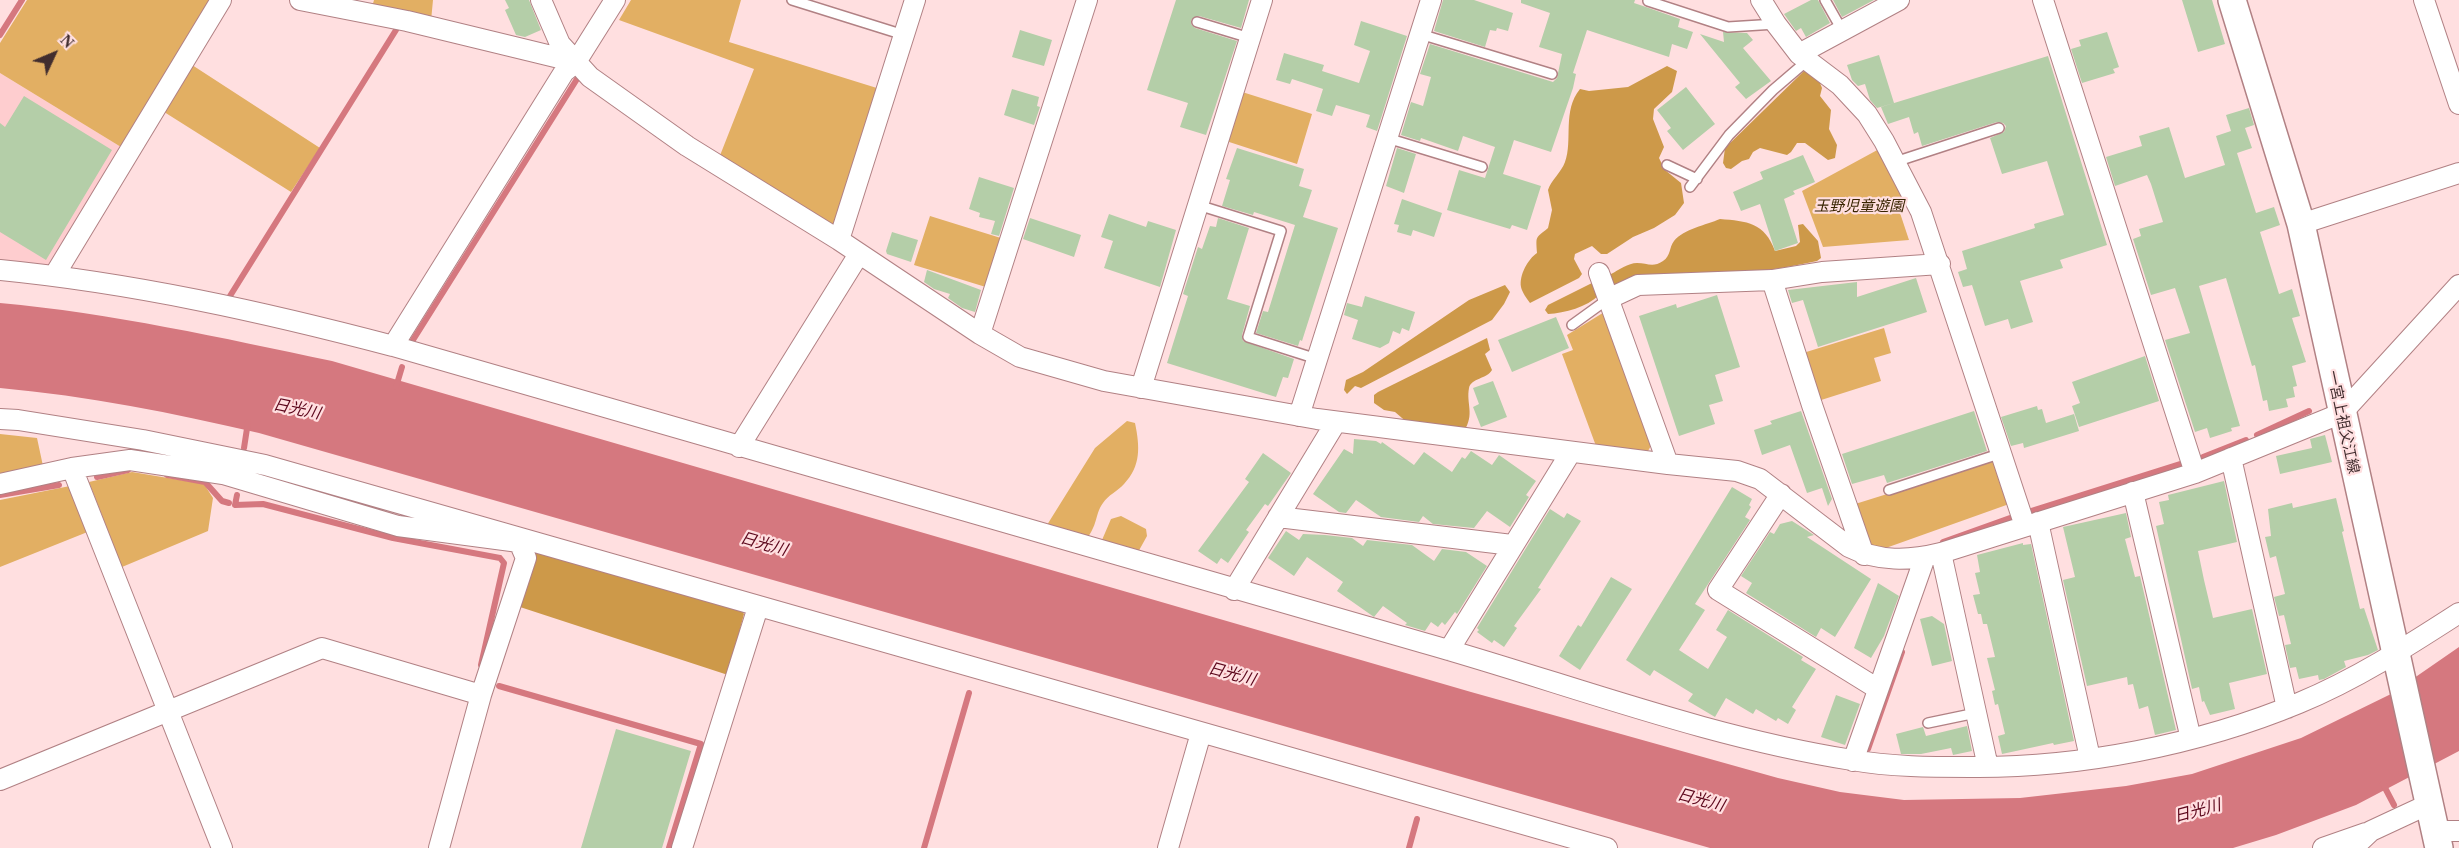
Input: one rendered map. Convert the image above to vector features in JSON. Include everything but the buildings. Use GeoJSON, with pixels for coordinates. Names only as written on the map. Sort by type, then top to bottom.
{"type":"FeatureCollection","features":[{"type":"Feature","properties":{"kind":"main road","name":"一宮上祖父江線"},"geometry":{"type":"LineString","coordinates":[[2232,0],[2301,224],[2428,800],[2444,837]]}},
{"type":"Feature","properties":{"kind":"street"},"geometry":{"type":"LineString","coordinates":[[54,276],[221,0]]}},
{"type":"Feature","properties":{"kind":"street"},"geometry":{"type":"LineString","coordinates":[[300,0],[407,21],[576,62]]}},
{"type":"Feature","properties":{"kind":"street"},"geometry":{"type":"LineString","coordinates":[[541,0],[560,44],[590,77],[687,146],[839,240],[980,334],[1020,357],[1104,381],[1336,422],[1737,471],[1760,479],[1849,548],[1864,555],[1889,560],[1933,555],[2195,473],[2342,413],[2459,285]]}},
{"type":"Feature","properties":{"kind":"street"},"geometry":{"type":"LineString","coordinates":[[393,346],[564,72],[576,62],[615,0]]}},
{"type":"Feature","properties":{"kind":"street"},"geometry":{"type":"LineString","coordinates":[[839,240],[915,0]]}},
{"type":"Feature","properties":{"kind":"street"},"geometry":{"type":"LineString","coordinates":[[980,334],[1087,0]]}},
{"type":"Feature","properties":{"kind":"street"},"geometry":{"type":"LineString","coordinates":[[1140,388],[1262,0]]}},
{"type":"Feature","properties":{"kind":"street"},"geometry":{"type":"LineString","coordinates":[[1299,416],[1431,0]]}},
{"type":"Feature","properties":{"kind":"street"},"geometry":{"type":"LineString","coordinates":[[1761,0],[1776,24],[1803,57],[1840,85],[1867,114],[1921,212],[2002,453],[2032,524],[2090,758]]}},
{"type":"Feature","properties":{"kind":"street"},"geometry":{"type":"LineString","coordinates":[[1803,57],[1842,30],[1899,0]]}},
{"type":"Feature","properties":{"kind":"street"},"geometry":{"type":"LineString","coordinates":[[2043,0],[2195,473]]}},
{"type":"Feature","properties":{"kind":"street"},"geometry":{"type":"LineString","coordinates":[[2424,0],[2459,104]]}},
{"type":"Feature","properties":{"kind":"street"},"geometry":{"type":"LineString","coordinates":[[2301,224],[2459,173]]}},
{"type":"Feature","properties":{"kind":"street"},"geometry":{"type":"LineString","coordinates":[[739,447],[859,254]]}},
{"type":"Feature","properties":{"kind":"street"},"geometry":{"type":"LineString","coordinates":[[1608,299],[1638,285],[1772,280],[1822,272],[1940,264]]}},
{"type":"Feature","properties":{"kind":"street"},"geometry":{"type":"LineString","coordinates":[[0,270],[54,276],[284,318],[393,346],[1234,590],[1449,650],[1737,736],[1853,761],[1908,766],[1988,767],[2042,764],[2090,758],[2191,739],[2287,708],[2350,679],[2396,656],[2459,613]]}},
{"type":"Feature","properties":{"kind":"street"},"geometry":{"type":"LineString","coordinates":[[1599,273],[1668,464]]}},
{"type":"Feature","properties":{"kind":"street"},"geometry":{"type":"LineString","coordinates":[[1772,280],[1864,555]]}},
{"type":"Feature","properties":{"kind":"street"},"geometry":{"type":"LineString","coordinates":[[0,419],[142,440],[265,465],[1607,848]]}},
{"type":"Feature","properties":{"kind":"street"},"geometry":{"type":"LineString","coordinates":[[1234,590],[1336,422]]}},
{"type":"Feature","properties":{"kind":"street"},"geometry":{"type":"LineString","coordinates":[[1449,650],[1570,452]]}},
{"type":"Feature","properties":{"kind":"street"},"geometry":{"type":"LineString","coordinates":[[2231,458],[2287,708]]}},
{"type":"Feature","properties":{"kind":"street"},"geometry":{"type":"LineString","coordinates":[[0,484],[72,468],[130,460],[223,474],[399,526],[519,542],[526,558],[481,695],[439,848]]}},
{"type":"Feature","properties":{"kind":"street"},"geometry":{"type":"LineString","coordinates":[[72,468],[222,848]]}},
{"type":"Feature","properties":{"kind":"street"},"geometry":{"type":"LineString","coordinates":[[2133,492],[2191,739]]}},
{"type":"Feature","properties":{"kind":"street"},"geometry":{"type":"LineString","coordinates":[[1781,494],[1718,590],[1878,689]]}},
{"type":"Feature","properties":{"kind":"street"},"geometry":{"type":"LineString","coordinates":[[1278,516],[1512,545]]}},
{"type":"Feature","properties":{"kind":"street"},"geometry":{"type":"LineString","coordinates":[[1853,761],[1878,689],[1933,555]]}},
{"type":"Feature","properties":{"kind":"street"},"geometry":{"type":"LineString","coordinates":[[1933,555],[1976,713],[1988,767]]}},
{"type":"Feature","properties":{"kind":"street"},"geometry":{"type":"LineString","coordinates":[[682,848],[758,607]]}},
{"type":"Feature","properties":{"kind":"street"},"geometry":{"type":"LineString","coordinates":[[0,780],[322,648],[481,695]]}},
{"type":"Feature","properties":{"kind":"street"},"geometry":{"type":"LineString","coordinates":[[1168,848],[1201,733]]}},
{"type":"Feature","properties":{"kind":"street"},"geometry":{"type":"LineString","coordinates":[[2323,848],[2371,831],[2428,800]]}},
{"type":"Feature","properties":{"kind":"street"},"geometry":{"type":"LineString","coordinates":[[2353,848],[2371,831]]}},
{"type":"Feature","properties":{"kind":"lane"},"geometry":{"type":"LineString","coordinates":[[792,0],[904,35]]}},
{"type":"Feature","properties":{"kind":"lane"},"geometry":{"type":"LineString","coordinates":[[1825,0],[1842,30]]}},
{"type":"Feature","properties":{"kind":"lane"},"geometry":{"type":"LineString","coordinates":[[1648,1],[1728,27],[1776,24]]}},
{"type":"Feature","properties":{"kind":"lane"},"geometry":{"type":"LineString","coordinates":[[1197,22],[1250,39]]}},
{"type":"Feature","properties":{"kind":"lane"},"geometry":{"type":"LineString","coordinates":[[1420,34],[1552,74]]}},
{"type":"Feature","properties":{"kind":"lane"},"geometry":{"type":"LineString","coordinates":[[1690,187],[1729,135],[1803,57]]}},
{"type":"Feature","properties":{"kind":"lane"},"geometry":{"type":"LineString","coordinates":[[1895,162],[1998,128]]}},
{"type":"Feature","properties":{"kind":"lane"},"geometry":{"type":"LineString","coordinates":[[1387,138],[1482,168]]}},
{"type":"Feature","properties":{"kind":"lane"},"geometry":{"type":"LineString","coordinates":[[1667,165],[1697,179]]}},
{"type":"Feature","properties":{"kind":"lane"},"geometry":{"type":"LineString","coordinates":[[1198,205],[1281,231],[1248,337],[1317,359]]}},
{"type":"Feature","properties":{"kind":"lane"},"geometry":{"type":"LineString","coordinates":[[1572,325],[1608,299]]}},
{"type":"Feature","properties":{"kind":"lane"},"geometry":{"type":"LineString","coordinates":[[1889,490],[2002,453]]}},
{"type":"Feature","properties":{"kind":"lane"},"geometry":{"type":"LineString","coordinates":[[1928,723],[1976,713]]}},
{"type":"Feature","properties":{"kind":"shaded area"},"geometry":{"type":"Polygon","coordinates":[[[1667,66],[1677,71],[1672,92],[1654,109],[1653,119],[1664,147],[1659,158],[1665,170],[1681,183],[1684,203],[1675,215],[1633,237],[1607,254],[1601,254],[1592,246],[1575,254],[1574,259],[1582,274],[1579,278],[1530,303],[1522,289],[1521,277],[1527,263],[1537,253],[1537,238],[1548,228],[1552,210],[1548,190],[1565,162],[1569,116],[1580,89],[1589,91],[1628,87],[1667,66]]]}},
{"type":"Feature","properties":{"kind":"shaded area"},"geometry":{"type":"Polygon","coordinates":[[[1804,71],[1818,78],[1822,88],[1820,96],[1831,110],[1829,129],[1837,145],[1835,158],[1828,160],[1805,143],[1797,143],[1787,155],[1760,148],[1753,152],[1749,159],[1731,169],[1726,168],[1723,163],[1725,148],[1804,71]]]}},
{"type":"Feature","properties":{"kind":"shaded area"},"geometry":{"type":"Polygon","coordinates":[[[0,73],[121,147],[48,265],[0,262],[0,73]]]}},
{"type":"Feature","properties":{"kind":"shaded area"},"geometry":{"type":"Polygon","coordinates":[[[1720,219],[1754,225],[1766,234],[1775,251],[1796,246],[1800,242],[1798,225],[1803,224],[1818,241],[1821,258],[1817,261],[1767,270],[1692,272],[1654,276],[1619,287],[1611,282],[1611,274],[1627,265],[1637,263],[1653,265],[1666,259],[1672,243],[1678,237],[1689,230],[1720,219]]]}},
{"type":"Feature","properties":{"kind":"shaded area"},"geometry":{"type":"Polygon","coordinates":[[[1592,283],[1596,284],[1599,295],[1588,303],[1561,312],[1548,314],[1545,310],[1548,305],[1592,283]]]}},
{"type":"Feature","properties":{"kind":"shaded area"},"geometry":{"type":"Polygon","coordinates":[[[1505,285],[1510,292],[1492,320],[1361,388],[1355,386],[1347,394],[1344,390],[1346,380],[1363,372],[1469,300],[1505,285]]]}},
{"type":"Feature","properties":{"kind":"shaded area"},"geometry":{"type":"Polygon","coordinates":[[[1487,338],[1490,350],[1485,354],[1492,370],[1470,385],[1468,394],[1470,414],[1464,431],[1409,424],[1395,412],[1384,410],[1374,403],[1374,395],[1378,392],[1487,338]]]}},
{"type":"Feature","properties":{"kind":"shaded area"},"geometry":{"type":"Polygon","coordinates":[[[548,549],[737,603],[744,614],[728,675],[520,607],[535,554],[548,549]]]}},
{"type":"Feature","properties":{"kind":"green space"},"geometry":{"type":"Polygon","coordinates":[[[27,0],[216,0],[121,147],[0,73],[0,43],[27,0]]]}},
{"type":"Feature","properties":{"kind":"green space"},"geometry":{"type":"Polygon","coordinates":[[[374,0],[433,0],[431,21],[372,7],[374,0]]]}},
{"type":"Feature","properties":{"kind":"green space"},"geometry":{"type":"Polygon","coordinates":[[[631,0],[741,0],[729,42],[880,89],[837,228],[719,158],[754,69],[619,20],[631,0]]]}},
{"type":"Feature","properties":{"kind":"green space"},"geometry":{"type":"Polygon","coordinates":[[[189,63],[320,148],[291,192],[161,110],[189,63]]]}},
{"type":"Feature","properties":{"kind":"green space"},"geometry":{"type":"Polygon","coordinates":[[[1239,91],[1312,114],[1297,164],[1223,140],[1239,91]]]}},
{"type":"Feature","properties":{"kind":"green space","name":"玉野児童遊園"},"geometry":{"type":"Polygon","coordinates":[[[1881,148],[1910,202],[1898,207],[1909,240],[1823,247],[1802,191],[1881,148]]]}},
{"type":"Feature","properties":{"kind":"green space"},"geometry":{"type":"Polygon","coordinates":[[[930,216],[1004,239],[989,288],[914,265],[930,216]]]}},
{"type":"Feature","properties":{"kind":"green space"},"geometry":{"type":"Polygon","coordinates":[[[1606,311],[1653,442],[1648,451],[1596,446],[1562,354],[1573,350],[1567,335],[1606,311]]]}},
{"type":"Feature","properties":{"kind":"green space"},"geometry":{"type":"Polygon","coordinates":[[[1884,328],[1891,353],[1874,358],[1881,381],[1818,401],[1803,353],[1884,328]]]}},
{"type":"Feature","properties":{"kind":"green space"},"geometry":{"type":"Polygon","coordinates":[[[1127,421],[1135,423],[1138,440],[1138,456],[1134,470],[1124,484],[1103,503],[1088,537],[1080,537],[1047,525],[1095,448],[1127,421]]]}},
{"type":"Feature","properties":{"kind":"green space"},"geometry":{"type":"Polygon","coordinates":[[[0,434],[37,438],[43,466],[0,474],[0,434]]]}},
{"type":"Feature","properties":{"kind":"green space"},"geometry":{"type":"Polygon","coordinates":[[[1999,459],[2012,503],[1883,549],[1864,542],[1852,505],[1999,459]]]}},
{"type":"Feature","properties":{"kind":"green space"},"geometry":{"type":"Polygon","coordinates":[[[132,472],[204,484],[213,498],[208,531],[122,567],[89,482],[132,472]]]}},
{"type":"Feature","properties":{"kind":"green space"},"geometry":{"type":"Polygon","coordinates":[[[70,486],[90,531],[0,567],[0,500],[70,486]]]}},
{"type":"Feature","properties":{"kind":"green space"},"geometry":{"type":"Polygon","coordinates":[[[1121,516],[1146,529],[1147,536],[1137,554],[1107,546],[1102,540],[1111,519],[1121,516]]]}},
{"type":"Feature","properties":{"kind":"water","name":"日光川"},"geometry":{"type":"Polygon","coordinates":[[[0,303],[125,320],[332,361],[1471,692],[1778,778],[1840,792],[1904,800],[2020,798],[2126,786],[2192,774],[2301,738],[2391,694],[2459,647],[2459,751],[2356,805],[2276,835],[2233,848],[1710,848],[259,433],[130,406],[0,388],[0,303]]]}},
{"type":"Feature","properties":{"kind":"waterway"},"geometry":{"type":"LineString","coordinates":[[0,35],[22,0]]}},
{"type":"Feature","properties":{"kind":"waterway"},"geometry":{"type":"LineString","coordinates":[[230,296],[396,30]]}},
{"type":"Feature","properties":{"kind":"waterway"},"geometry":{"type":"LineString","coordinates":[[413,340],[577,79]]}},
{"type":"Feature","properties":{"kind":"waterway"},"geometry":{"type":"LineString","coordinates":[[396,387],[402,367]]}},
{"type":"Feature","properties":{"kind":"waterway"},"geometry":{"type":"LineString","coordinates":[[2257,435],[2309,411]]}},
{"type":"Feature","properties":{"kind":"waterway"},"geometry":{"type":"LineString","coordinates":[[244,448],[248,422]]}},
{"type":"Feature","properties":{"kind":"waterway"},"geometry":{"type":"LineString","coordinates":[[2203,457],[2246,440]]}},
{"type":"Feature","properties":{"kind":"waterway"},"geometry":{"type":"LineString","coordinates":[[2031,511],[2180,464]]}},
{"type":"Feature","properties":{"kind":"waterway"},"geometry":{"type":"LineString","coordinates":[[97,477],[128,470]]}},
{"type":"Feature","properties":{"kind":"waterway"},"geometry":{"type":"LineString","coordinates":[[167,475],[205,482],[222,501],[229,503]]}},
{"type":"Feature","properties":{"kind":"waterway"},"geometry":{"type":"LineString","coordinates":[[0,495],[59,485]]}},
{"type":"Feature","properties":{"kind":"waterway"},"geometry":{"type":"LineString","coordinates":[[237,495],[235,505],[263,504],[393,538],[500,558],[504,563],[481,665]]}},
{"type":"Feature","properties":{"kind":"waterway"},"geometry":{"type":"LineString","coordinates":[[1943,542],[2010,518]]}},
{"type":"Feature","properties":{"kind":"waterway"},"geometry":{"type":"LineString","coordinates":[[1868,749],[1902,652]]}},
{"type":"Feature","properties":{"kind":"waterway"},"geometry":{"type":"LineString","coordinates":[[499,686],[701,744],[669,848]]}},
{"type":"Feature","properties":{"kind":"waterway"},"geometry":{"type":"LineString","coordinates":[[924,848],[969,693]]}},
{"type":"Feature","properties":{"kind":"waterway"},"geometry":{"type":"LineString","coordinates":[[2383,784],[2394,805]]}},
{"type":"Feature","properties":{"kind":"waterway"},"geometry":{"type":"LineString","coordinates":[[1409,848],[1417,819]]}}]}
